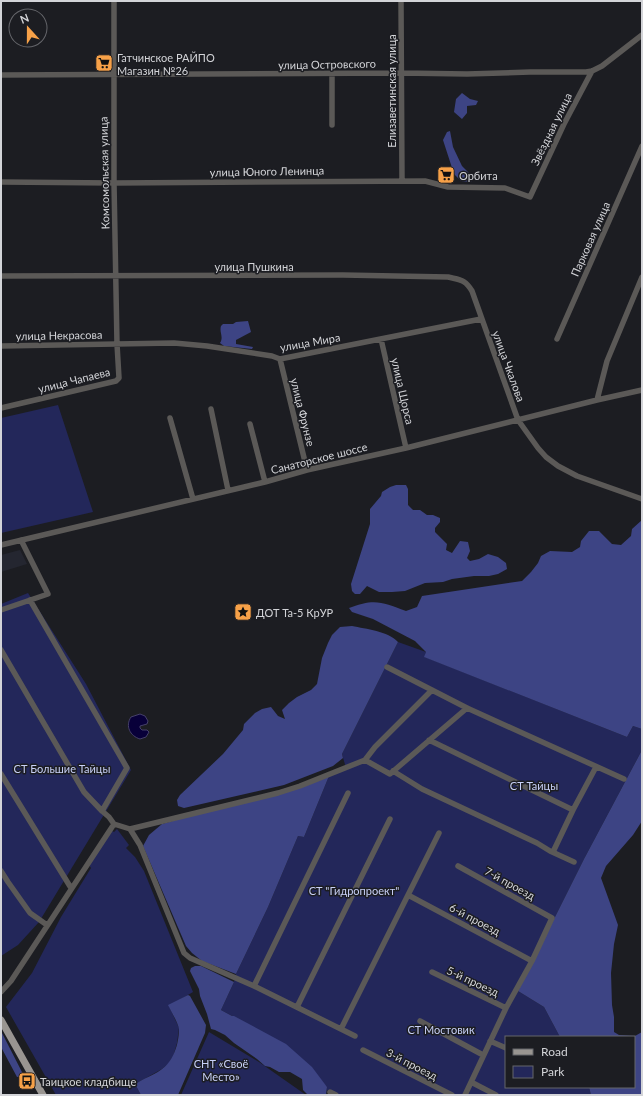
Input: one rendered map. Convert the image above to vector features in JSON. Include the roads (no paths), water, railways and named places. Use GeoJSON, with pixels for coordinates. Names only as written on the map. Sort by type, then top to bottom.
{"type":"FeatureCollection","features":[{"type":"Feature","properties":{"kind":"main road"},"geometry":{"type":"LineString","coordinates":[[1,1020],[43,1095]]}},
{"type":"Feature","properties":{"kind":"street","name":"Комсомольская улица"},"geometry":{"type":"LineString","coordinates":[[114,1],[113,75],[117,344]]}},
{"type":"Feature","properties":{"kind":"street","name":"Елизаветинская улица"},"geometry":{"type":"LineString","coordinates":[[401,1],[402,180]]}},
{"type":"Feature","properties":{"kind":"street","name":"улица Островского"},"geometry":{"type":"LineString","coordinates":[[1,75],[580,73],[592,71],[602,66],[642,35]]}},
{"type":"Feature","properties":{"kind":"street","name":"Звёздная улица"},"geometry":{"type":"LineString","coordinates":[[530,197],[564,124],[592,71]]}},
{"type":"Feature","properties":{"kind":"street"},"geometry":{"type":"LineString","coordinates":[[332,74],[332,125]]}},
{"type":"Feature","properties":{"kind":"street","name":"Парковая улица"},"geometry":{"type":"LineString","coordinates":[[557,339],[642,146]]}},
{"type":"Feature","properties":{"kind":"street","name":"улица Юного Ленинца"},"geometry":{"type":"LineString","coordinates":[[1,182],[114,183],[402,180],[425,181],[448,187],[505,188],[530,197]]}},
{"type":"Feature","properties":{"kind":"street","name":"улица Пушкина"},"geometry":{"type":"LineString","coordinates":[[1,276],[343,275],[448,277],[461,280],[468,284],[472,290],[481,319]]}},
{"type":"Feature","properties":{"kind":"street"},"geometry":{"type":"LineString","coordinates":[[597,400],[607,361],[642,277]]}},
{"type":"Feature","properties":{"kind":"street","name":"улица Мира"},"geometry":{"type":"LineString","coordinates":[[117,344],[174,343],[207,346],[272,356],[280,360],[481,319]]}},
{"type":"Feature","properties":{"kind":"street","name":"улица Чкалова"},"geometry":{"type":"LineString","coordinates":[[481,319],[518,420],[546,457],[558,466],[577,476],[642,499]]}},
{"type":"Feature","properties":{"kind":"street","name":"улица Щорса"},"geometry":{"type":"LineString","coordinates":[[381,339],[406,448]]}},
{"type":"Feature","properties":{"kind":"street","name":"улица Некрасова"},"geometry":{"type":"LineString","coordinates":[[1,346],[117,344]]}},
{"type":"Feature","properties":{"kind":"street","name":"улица Чапаева"},"geometry":{"type":"LineString","coordinates":[[1,408],[116,381],[119,378],[117,344]]}},
{"type":"Feature","properties":{"kind":"street","name":"улица Фрунзе"},"geometry":{"type":"LineString","coordinates":[[280,360],[307,470]]}},
{"type":"Feature","properties":{"kind":"street","name":"Санаторское шоссе"},"geometry":{"type":"LineString","coordinates":[[1,545],[642,390]]}},
{"type":"Feature","properties":{"kind":"street"},"geometry":{"type":"LineString","coordinates":[[211,409],[228,490]]}},
{"type":"Feature","properties":{"kind":"street"},"geometry":{"type":"LineString","coordinates":[[170,418],[194,499]]}},
{"type":"Feature","properties":{"kind":"street"},"geometry":{"type":"LineString","coordinates":[[250,424],[265,482]]}},
{"type":"Feature","properties":{"kind":"street"},"geometry":{"type":"LineString","coordinates":[[1,610],[48,594],[21,540]]}},
{"type":"Feature","properties":{"kind":"street"},"geometry":{"type":"LineString","coordinates":[[30,600],[127,768],[102,811]]}},
{"type":"Feature","properties":{"kind":"street"},"geometry":{"type":"LineString","coordinates":[[1,650],[84,792],[114,824],[130,829],[278,793],[300,786],[365,760],[375,746],[432,690]]}},
{"type":"Feature","properties":{"kind":"street"},"geometry":{"type":"LineString","coordinates":[[387,667],[467,708],[624,779]]}},
{"type":"Feature","properties":{"kind":"street"},"geometry":{"type":"LineString","coordinates":[[365,760],[390,774],[467,708]]}},
{"type":"Feature","properties":{"kind":"street"},"geometry":{"type":"LineString","coordinates":[[430,740],[573,810]]}},
{"type":"Feature","properties":{"kind":"street"},"geometry":{"type":"LineString","coordinates":[[553,852],[596,767]]}},
{"type":"Feature","properties":{"kind":"street"},"geometry":{"type":"LineString","coordinates":[[393,772],[422,789],[574,862]]}},
{"type":"Feature","properties":{"kind":"street"},"geometry":{"type":"LineString","coordinates":[[1,774],[71,888]]}},
{"type":"Feature","properties":{"kind":"street"},"geometry":{"type":"LineString","coordinates":[[254,986],[348,793]]}},
{"type":"Feature","properties":{"kind":"street"},"geometry":{"type":"LineString","coordinates":[[297,1007],[390,820]]}},
{"type":"Feature","properties":{"kind":"street"},"geometry":{"type":"LineString","coordinates":[[1,992],[11,981],[114,824]]}},
{"type":"Feature","properties":{"kind":"street"},"geometry":{"type":"LineString","coordinates":[[130,829],[140,845],[184,953],[190,958],[254,986],[355,1036]]}},
{"type":"Feature","properties":{"kind":"street"},"geometry":{"type":"LineString","coordinates":[[341,1029],[439,832]]}},
{"type":"Feature","properties":{"kind":"street","name":"7-й проезд"},"geometry":{"type":"LineString","coordinates":[[458,866],[552,918],[532,961]]}},
{"type":"Feature","properties":{"kind":"street"},"geometry":{"type":"LineString","coordinates":[[1,871],[30,913],[47,925]]}},
{"type":"Feature","properties":{"kind":"street","name":"6-й проезд"},"geometry":{"type":"LineString","coordinates":[[408,895],[532,961]]}},
{"type":"Feature","properties":{"kind":"street"},"geometry":{"type":"LineString","coordinates":[[465,1095],[506,1008],[532,961]]}},
{"type":"Feature","properties":{"kind":"street","name":"5-й проезд"},"geometry":{"type":"LineString","coordinates":[[432,972],[506,1008]]}},
{"type":"Feature","properties":{"kind":"street"},"geometry":{"type":"LineString","coordinates":[[420,1021],[483,1055]]}},
{"type":"Feature","properties":{"kind":"street"},"geometry":{"type":"LineString","coordinates":[[490,1041],[505,1048]]}},
{"type":"Feature","properties":{"kind":"street","name":"3-й проезд"},"geometry":{"type":"LineString","coordinates":[[363,1050],[452,1095]]}},
{"type":"Feature","properties":{"kind":"street"},"geometry":{"type":"LineString","coordinates":[[471,1082],[496,1095]]}},
{"type":"Feature","properties":{"kind":"place","name":"Гатчинское РАЙПО Магазин №26"},"geometry":{"type":"Point","coordinates":[104,63]}},
{"type":"Feature","properties":{"kind":"place","name":"Орбита"},"geometry":{"type":"Point","coordinates":[446,175]}},
{"type":"Feature","properties":{"kind":"place","name":"ДОТ Та-5 КрУР"},"geometry":{"type":"Point","coordinates":[243,612]}},
{"type":"Feature","properties":{"kind":"place","name":"Таицкое кладбище"},"geometry":{"type":"Point","coordinates":[27,1081]}},
{"type":"Feature","properties":{"kind":"park label","name":"СТ Большие Тайцы"},"geometry":{"type":"Point","coordinates":[62,768]}},
{"type":"Feature","properties":{"kind":"park label","name":"СТ Тайцы"},"geometry":{"type":"Point","coordinates":[534,785]}},
{"type":"Feature","properties":{"kind":"park label","name":"СТ \"Гидропроект\""},"geometry":{"type":"Point","coordinates":[354,890]}},
{"type":"Feature","properties":{"kind":"park label","name":"СТ Мостовик"},"geometry":{"type":"Point","coordinates":[441,1029]}},
{"type":"Feature","properties":{"kind":"park label","name":"СНТ «Своё Место»"},"geometry":{"type":"Point","coordinates":[221,1069]}}]}
